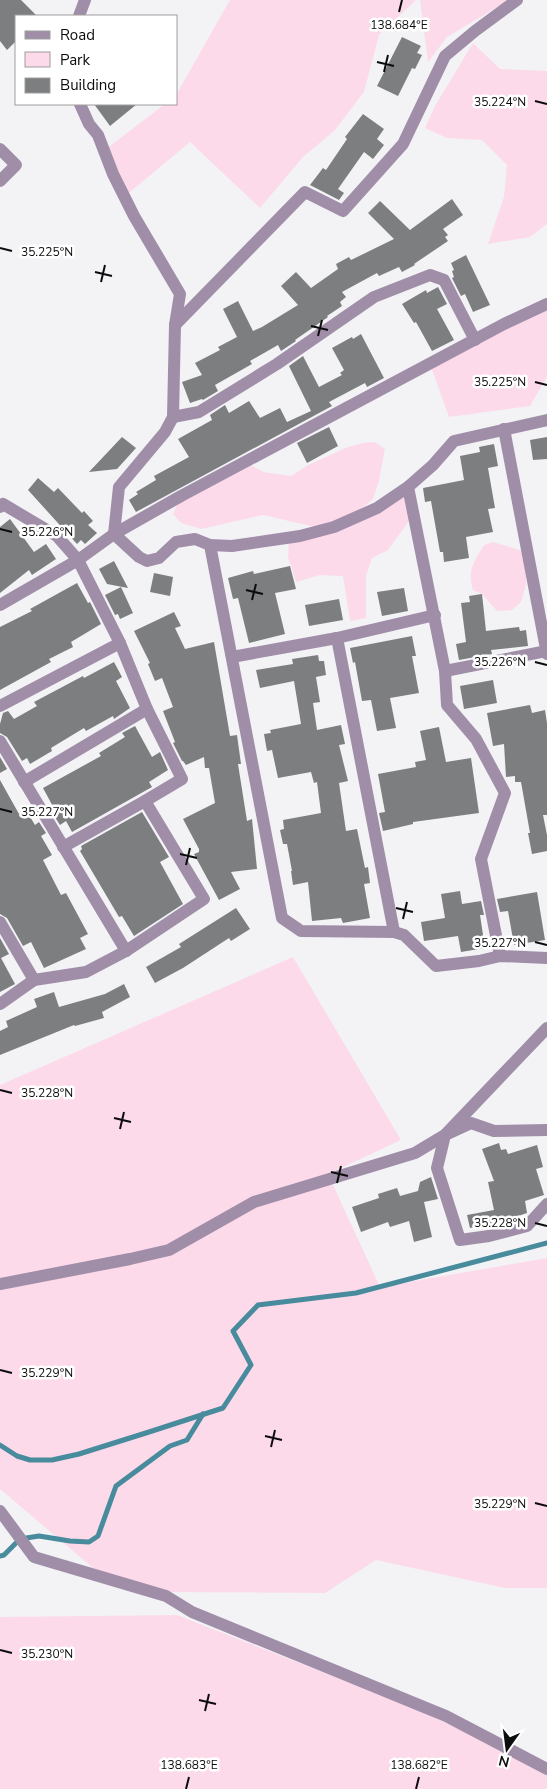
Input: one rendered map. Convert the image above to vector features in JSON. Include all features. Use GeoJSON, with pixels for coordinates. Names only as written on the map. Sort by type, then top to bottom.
{"type":"FeatureCollection","features":[{"type":"Feature","properties":{"kind":"street"},"geometry":{"type":"LineString","coordinates":[[80,15],[85,0]]}},
{"type":"Feature","properties":{"kind":"street"},"geometry":{"type":"LineString","coordinates":[[176,325],[304,192],[343,212],[403,144],[445,56],[517,0]]}},
{"type":"Feature","properties":{"kind":"street"},"geometry":{"type":"LineString","coordinates":[[80,105],[89,124],[98,135],[113,174],[134,216],[180,294],[176,325],[173,417],[165,432],[119,487],[114,534]]}},
{"type":"Feature","properties":{"kind":"street"},"geometry":{"type":"LineString","coordinates":[[0,149],[16,165],[0,181]]}},
{"type":"Feature","properties":{"kind":"street"},"geometry":{"type":"LineString","coordinates":[[173,417],[199,412],[277,364],[374,297],[430,275],[444,280],[475,340]]}},
{"type":"Feature","properties":{"kind":"street"},"geometry":{"type":"LineString","coordinates":[[0,605],[78,560],[114,534],[181,496],[475,340],[547,304]]}},
{"type":"Feature","properties":{"kind":"street"},"geometry":{"type":"LineString","coordinates":[[114,534],[147,561],[160,558],[176,542],[195,539],[210,545],[232,546],[289,538],[334,527],[377,508],[408,487],[454,442],[547,420]]}},
{"type":"Feature","properties":{"kind":"street"},"geometry":{"type":"LineString","coordinates":[[446,671],[547,652],[504,429]]}},
{"type":"Feature","properties":{"kind":"street"},"geometry":{"type":"LineString","coordinates":[[408,487],[446,671],[446,705],[476,739],[506,793],[481,859],[500,956]]}},
{"type":"Feature","properties":{"kind":"street"},"geometry":{"type":"LineString","coordinates":[[0,507],[3,504],[56,536],[78,560],[120,643],[147,708],[182,779],[63,848]]}},
{"type":"Feature","properties":{"kind":"street"},"geometry":{"type":"LineString","coordinates":[[210,545],[282,918],[301,931],[394,932],[404,935],[436,966],[479,961],[500,956],[547,958]]}},
{"type":"Feature","properties":{"kind":"street"},"geometry":{"type":"LineString","coordinates":[[232,657],[337,638],[435,615]]}},
{"type":"Feature","properties":{"kind":"street"},"geometry":{"type":"LineString","coordinates":[[337,638],[394,932]]}},
{"type":"Feature","properties":{"kind":"street"},"geometry":{"type":"LineString","coordinates":[[0,706],[120,643]]}},
{"type":"Feature","properties":{"kind":"street"},"geometry":{"type":"LineString","coordinates":[[24,782],[147,708]]}},
{"type":"Feature","properties":{"kind":"street"},"geometry":{"type":"LineString","coordinates":[[0,741],[126,951]]}},
{"type":"Feature","properties":{"kind":"street"},"geometry":{"type":"LineString","coordinates":[[0,1004],[34,980],[86,972],[126,951],[204,899],[145,802]]}},
{"type":"Feature","properties":{"kind":"street"},"geometry":{"type":"LineString","coordinates":[[0,922],[34,980]]}},
{"type":"Feature","properties":{"kind":"street"},"geometry":{"type":"LineString","coordinates":[[547,1028],[445,1135],[437,1168],[460,1240],[489,1236],[527,1226],[547,1204]]}},
{"type":"Feature","properties":{"kind":"street"},"geometry":{"type":"LineString","coordinates":[[0,1284],[13,1280],[122,1261],[169,1250],[254,1202],[415,1152],[471,1123],[494,1131],[547,1130]]}},
{"type":"Feature","properties":{"kind":"street"},"geometry":{"type":"LineString","coordinates":[[0,1511],[34,1557],[166,1596],[192,1612],[446,1716],[547,1770]]}},
{"type":"Feature","properties":{"kind":"green space"},"geometry":{"type":"Polygon","coordinates":[[[230,0],[416,0],[379,35],[364,92],[335,130],[303,157],[260,208],[190,142],[124,197],[102,152],[164,105],[178,105],[178,91],[230,0]]]}},
{"type":"Feature","properties":{"kind":"green space"},"geometry":{"type":"Polygon","coordinates":[[[420,0],[509,0],[447,37],[428,62],[420,0]]]}},
{"type":"Feature","properties":{"kind":"green space"},"geometry":{"type":"Polygon","coordinates":[[[473,43],[500,69],[547,71],[547,224],[530,237],[488,244],[504,197],[507,165],[482,140],[447,138],[425,128],[435,106],[473,43]]]}},
{"type":"Feature","properties":{"kind":"green space"},"geometry":{"type":"Polygon","coordinates":[[[547,304],[547,377],[530,406],[449,417],[430,364],[547,304]]]}},
{"type":"Feature","properties":{"kind":"green space"},"geometry":{"type":"Polygon","coordinates":[[[375,442],[385,449],[379,480],[373,499],[357,512],[410,494],[411,518],[388,550],[372,558],[366,576],[366,618],[350,621],[343,576],[320,575],[296,582],[288,557],[289,538],[315,527],[263,515],[201,529],[181,523],[173,514],[181,496],[247,463],[264,472],[291,476],[308,465],[348,447],[375,442]]]}},
{"type":"Feature","properties":{"kind":"green space"},"geometry":{"type":"Polygon","coordinates":[[[493,542],[520,550],[527,562],[526,585],[521,602],[512,610],[497,611],[482,594],[473,590],[471,583],[472,566],[484,545],[493,542]]]}},
{"type":"Feature","properties":{"kind":"green space"},"geometry":{"type":"Polygon","coordinates":[[[293,957],[401,1140],[328,1174],[380,1287],[547,1258],[547,1588],[505,1588],[376,1560],[325,1593],[153,1592],[93,1568],[0,1489],[0,1085],[293,957]]]}},
{"type":"Feature","properties":{"kind":"green space"},"geometry":{"type":"Polygon","coordinates":[[[177,1615],[409,1706],[547,1770],[547,1789],[0,1789],[0,1617],[177,1615]]]}},
{"type":"Feature","properties":{"kind":"building"},"geometry":{"type":"Polygon","coordinates":[[[0,0],[21,0],[36,15],[15,15],[15,42],[7,50],[0,41],[0,0]]]}},
{"type":"Feature","properties":{"kind":"building"},"geometry":{"type":"Polygon","coordinates":[[[402,37],[421,46],[417,53],[422,55],[415,69],[412,68],[398,96],[377,86],[402,37]]]}},
{"type":"Feature","properties":{"kind":"building"},"geometry":{"type":"Polygon","coordinates":[[[95,105],[136,105],[110,126],[95,105]]]}},
{"type":"Feature","properties":{"kind":"building"},"geometry":{"type":"Polygon","coordinates":[[[363,114],[384,129],[377,139],[384,145],[373,159],[364,152],[338,189],[344,193],[339,200],[310,185],[323,168],[326,170],[347,139],[345,137],[363,114]]]}},
{"type":"Feature","properties":{"kind":"building"},"geometry":{"type":"Polygon","coordinates":[[[452,199],[463,215],[443,229],[448,235],[445,237],[448,241],[402,272],[399,267],[379,276],[377,273],[342,292],[346,297],[340,302],[342,306],[296,341],[281,351],[278,345],[250,361],[252,364],[215,385],[218,391],[203,400],[190,403],[182,382],[202,375],[195,363],[220,350],[218,347],[237,337],[223,309],[238,301],[253,331],[262,327],[298,305],[281,286],[296,272],[311,288],[338,269],[336,264],[349,257],[351,260],[394,239],[368,213],[380,201],[410,230],[452,199]]]}},
{"type":"Feature","properties":{"kind":"building"},"geometry":{"type":"Polygon","coordinates":[[[466,255],[490,305],[473,312],[465,294],[461,296],[452,278],[454,277],[452,271],[454,270],[451,263],[466,255]]]}},
{"type":"Feature","properties":{"kind":"building"},"geometry":{"type":"Polygon","coordinates":[[[438,287],[447,304],[437,309],[454,340],[432,351],[416,322],[414,323],[402,304],[426,290],[427,293],[438,287]]]}},
{"type":"Feature","properties":{"kind":"building"},"geometry":{"type":"Polygon","coordinates":[[[361,334],[384,378],[367,387],[365,383],[329,402],[332,406],[136,512],[129,500],[138,494],[136,492],[156,480],[154,476],[189,457],[178,439],[212,420],[210,415],[225,405],[229,413],[249,401],[260,418],[280,408],[287,422],[311,411],[289,366],[303,356],[319,387],[342,375],[340,373],[344,370],[332,348],[361,334]]]}},
{"type":"Feature","properties":{"kind":"building"},"geometry":{"type":"Polygon","coordinates":[[[329,427],[338,446],[307,463],[297,443],[329,427]]]}},
{"type":"Feature","properties":{"kind":"building"},"geometry":{"type":"Polygon","coordinates":[[[122,437],[136,448],[117,469],[89,472],[122,437]]]}},
{"type":"Feature","properties":{"kind":"building"},"geometry":{"type":"Polygon","coordinates":[[[547,437],[547,459],[533,460],[530,440],[547,437]]]}},
{"type":"Feature","properties":{"kind":"building"},"geometry":{"type":"Polygon","coordinates":[[[494,444],[498,466],[488,468],[495,508],[488,509],[493,532],[466,537],[469,558],[444,562],[443,552],[440,552],[431,501],[425,502],[423,488],[464,480],[460,456],[480,452],[479,447],[494,444]]]}},
{"type":"Feature","properties":{"kind":"building"},"geometry":{"type":"Polygon","coordinates":[[[38,478],[54,492],[58,488],[82,513],[84,511],[93,521],[88,525],[97,533],[85,544],[81,540],[77,544],[28,490],[38,478]]]}},
{"type":"Feature","properties":{"kind":"building"},"geometry":{"type":"Polygon","coordinates":[[[10,519],[34,552],[46,544],[56,559],[32,575],[29,570],[0,593],[0,527],[10,519]]]}},
{"type":"Feature","properties":{"kind":"building"},"geometry":{"type":"Polygon","coordinates":[[[114,561],[128,588],[107,584],[99,569],[114,561]]]}},
{"type":"Feature","properties":{"kind":"building"},"geometry":{"type":"Polygon","coordinates":[[[290,566],[296,589],[275,593],[285,634],[249,643],[238,598],[233,599],[228,578],[253,571],[254,574],[290,566]]]}},
{"type":"Feature","properties":{"kind":"building"},"geometry":{"type":"Polygon","coordinates":[[[154,573],[173,577],[170,596],[150,592],[154,573]]]}},
{"type":"Feature","properties":{"kind":"building"},"geometry":{"type":"Polygon","coordinates":[[[77,583],[88,603],[90,602],[101,624],[71,642],[73,647],[49,659],[51,662],[0,690],[0,627],[32,611],[30,609],[77,583]]]}},
{"type":"Feature","properties":{"kind":"building"},"geometry":{"type":"Polygon","coordinates":[[[121,587],[133,613],[120,619],[118,614],[115,615],[105,595],[121,587]]]}},
{"type":"Feature","properties":{"kind":"building"},"geometry":{"type":"Polygon","coordinates":[[[404,588],[408,611],[382,616],[377,592],[404,588]]]}},
{"type":"Feature","properties":{"kind":"building"},"geometry":{"type":"Polygon","coordinates":[[[482,594],[486,631],[519,627],[520,631],[526,630],[528,646],[491,650],[492,654],[459,660],[456,644],[466,642],[461,603],[470,602],[469,596],[482,594]]]}},
{"type":"Feature","properties":{"kind":"building"},"geometry":{"type":"Polygon","coordinates":[[[339,599],[343,620],[309,626],[305,605],[339,599]]]}},
{"type":"Feature","properties":{"kind":"building"},"geometry":{"type":"Polygon","coordinates":[[[174,612],[181,626],[175,628],[185,649],[214,642],[230,736],[237,735],[241,764],[238,764],[247,821],[252,819],[257,869],[231,872],[240,889],[219,900],[194,854],[199,852],[199,849],[183,819],[215,803],[209,768],[205,768],[204,757],[186,765],[182,761],[173,743],[175,742],[163,711],[173,707],[162,678],[155,681],[148,664],[150,663],[134,631],[174,612]]]}},
{"type":"Feature","properties":{"kind":"building"},"geometry":{"type":"Polygon","coordinates":[[[412,636],[416,656],[412,656],[419,693],[390,698],[396,728],[377,731],[371,700],[362,701],[355,662],[353,663],[350,648],[412,636]]]}},
{"type":"Feature","properties":{"kind":"building"},"geometry":{"type":"Polygon","coordinates":[[[318,655],[319,661],[324,661],[326,675],[316,677],[320,702],[313,703],[317,730],[341,725],[345,744],[339,745],[348,781],[339,783],[346,831],[357,829],[365,868],[368,867],[370,883],[364,884],[370,918],[343,923],[341,918],[312,921],[308,882],[293,885],[287,844],[283,844],[280,830],[284,829],[283,820],[321,813],[317,782],[314,783],[311,772],[278,778],[272,750],[267,751],[264,734],[271,733],[270,730],[301,724],[294,681],[260,688],[256,670],[293,664],[292,659],[318,655]]]}},
{"type":"Feature","properties":{"kind":"building"},"geometry":{"type":"Polygon","coordinates":[[[114,662],[122,677],[116,681],[130,708],[114,719],[113,716],[86,731],[84,728],[51,748],[52,751],[30,764],[27,758],[22,761],[7,737],[0,733],[3,713],[8,711],[14,719],[37,706],[34,702],[114,662]]]}},
{"type":"Feature","properties":{"kind":"building"},"geometry":{"type":"Polygon","coordinates":[[[493,680],[497,703],[464,709],[460,686],[493,680]]]}},
{"type":"Feature","properties":{"kind":"building"},"geometry":{"type":"Polygon","coordinates":[[[530,705],[532,713],[545,710],[547,723],[547,815],[543,815],[547,835],[547,851],[532,854],[521,782],[515,782],[515,776],[506,777],[504,744],[493,746],[487,713],[530,705]]]}},
{"type":"Feature","properties":{"kind":"building"},"geometry":{"type":"Polygon","coordinates":[[[135,726],[152,757],[160,752],[168,770],[149,782],[152,787],[72,832],[66,821],[60,825],[53,814],[56,812],[43,788],[101,756],[99,753],[125,737],[122,733],[135,726]]]}},
{"type":"Feature","properties":{"kind":"building"},"geometry":{"type":"Polygon","coordinates":[[[439,727],[446,762],[471,758],[479,813],[413,822],[413,824],[383,831],[379,813],[385,812],[378,774],[416,767],[415,762],[426,760],[420,731],[439,727]]]}},
{"type":"Feature","properties":{"kind":"building"},"geometry":{"type":"Polygon","coordinates":[[[0,757],[7,769],[0,773],[0,757]]]}},
{"type":"Feature","properties":{"kind":"building"},"geometry":{"type":"Polygon","coordinates":[[[0,780],[19,814],[26,810],[35,825],[39,822],[46,833],[41,836],[52,855],[43,860],[61,895],[66,893],[88,934],[80,938],[86,949],[44,968],[31,942],[23,946],[7,918],[0,914],[0,780]]]}},
{"type":"Feature","properties":{"kind":"building"},"geometry":{"type":"Polygon","coordinates":[[[142,812],[169,857],[160,862],[183,904],[134,936],[122,916],[119,917],[80,851],[82,849],[81,846],[142,812]]]}},
{"type":"Feature","properties":{"kind":"building"},"geometry":{"type":"Polygon","coordinates":[[[460,891],[462,904],[481,901],[484,915],[480,915],[485,948],[461,952],[458,936],[424,941],[421,922],[445,918],[441,894],[460,891]]]}},
{"type":"Feature","properties":{"kind":"building"},"geometry":{"type":"Polygon","coordinates":[[[537,892],[545,940],[514,945],[508,911],[500,912],[497,899],[537,892]]]}},
{"type":"Feature","properties":{"kind":"building"},"geometry":{"type":"Polygon","coordinates":[[[236,908],[250,929],[231,941],[229,938],[183,968],[155,983],[146,967],[181,947],[179,944],[236,908]]]}},
{"type":"Feature","properties":{"kind":"building"},"geometry":{"type":"Polygon","coordinates":[[[0,938],[9,954],[1,958],[15,984],[0,992],[0,938]]]}},
{"type":"Feature","properties":{"kind":"building"},"geometry":{"type":"Polygon","coordinates":[[[124,984],[130,997],[102,1012],[104,1018],[74,1025],[0,1055],[0,1031],[8,1027],[6,1021],[37,1007],[34,999],[54,992],[59,1007],[105,994],[124,984]]]}},
{"type":"Feature","properties":{"kind":"building"},"geometry":{"type":"Polygon","coordinates":[[[499,1143],[501,1150],[506,1149],[508,1154],[537,1145],[543,1167],[536,1169],[544,1195],[525,1201],[527,1213],[501,1222],[470,1228],[467,1215],[494,1210],[488,1182],[494,1181],[482,1149],[499,1143]]]}},
{"type":"Feature","properties":{"kind":"building"},"geometry":{"type":"Polygon","coordinates":[[[431,1177],[438,1199],[424,1202],[432,1237],[414,1242],[409,1221],[390,1227],[388,1222],[361,1232],[352,1207],[379,1198],[378,1194],[397,1188],[400,1196],[418,1191],[420,1182],[431,1177]]]}},
{"type":"Feature","properties":{"kind":"waterway"},"geometry":{"type":"LineString","coordinates":[[0,1445],[17,1456],[30,1460],[52,1460],[79,1454],[223,1408],[251,1365],[233,1331],[258,1305],[356,1293],[547,1243]]}},
{"type":"Feature","properties":{"kind":"waterway"},"geometry":{"type":"LineString","coordinates":[[0,1556],[4,1555],[20,1539],[39,1536],[89,1542],[98,1536],[116,1486],[170,1446],[187,1440],[203,1414]]}}]}
